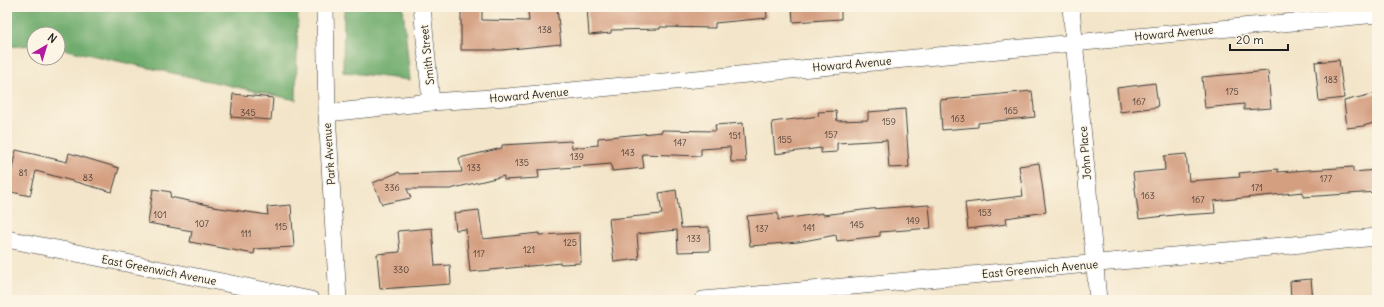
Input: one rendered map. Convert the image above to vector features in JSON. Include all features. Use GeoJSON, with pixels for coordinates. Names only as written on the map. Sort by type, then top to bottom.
{"type":"FeatureCollection","features":[{"type":"Feature","properties":{"kind":"street","name":"Park Avenue"},"geometry":{"type":"LineString","coordinates":[[325,7],[327,113],[338,300]]}},
{"type":"Feature","properties":{"kind":"street","name":"Smith Street"},"geometry":{"type":"LineString","coordinates":[[422,7],[431,102]]}},
{"type":"Feature","properties":{"kind":"street","name":"John Place"},"geometry":{"type":"LineString","coordinates":[[1071,7],[1098,300]]}},
{"type":"Feature","properties":{"kind":"street","name":"Howard Avenue"},"geometry":{"type":"LineString","coordinates":[[327,113],[1377,14]]}},
{"type":"Feature","properties":{"kind":"street","name":"East Greenwich Avenue"},"geometry":{"type":"LineString","coordinates":[[703,300],[1377,237]]}},
{"type":"Feature","properties":{"kind":"street","name":"East Greenwich Avenue"},"geometry":{"type":"LineString","coordinates":[[7,239],[311,300]]}},
{"type":"Feature","properties":{"kind":"green space"},"geometry":{"type":"Polygon","coordinates":[[[7,7],[298,7],[296,100],[66,50],[66,26],[26,26],[26,46],[7,47],[7,7]]]}},
{"type":"Feature","properties":{"kind":"green space"},"geometry":{"type":"Polygon","coordinates":[[[344,7],[403,7],[410,80],[343,72],[344,7]]]}},
{"type":"Feature","properties":{"kind":"building"},"geometry":{"type":"Polygon","coordinates":[[[461,7],[482,7],[482,20],[529,21],[528,11],[557,8],[561,44],[502,50],[461,50],[461,7]]]}},
{"type":"Feature","properties":{"kind":"building"},"geometry":{"type":"Polygon","coordinates":[[[587,7],[766,7],[767,18],[715,23],[715,28],[660,27],[660,29],[611,30],[611,33],[589,35],[587,7]]]}},
{"type":"Feature","properties":{"kind":"building"},"geometry":{"type":"Polygon","coordinates":[[[792,7],[841,7],[841,19],[793,22],[792,7]]]}},
{"type":"Feature","properties":{"kind":"building"},"geometry":{"type":"Polygon","coordinates":[[[1339,60],[1344,98],[1319,101],[1315,62],[1339,60]]]}},
{"type":"Feature","properties":{"kind":"building"},"geometry":{"type":"Polygon","coordinates":[[[1268,71],[1271,108],[1244,110],[1244,104],[1205,108],[1202,77],[1268,71]]]}},
{"type":"Feature","properties":{"kind":"building"},"geometry":{"type":"Polygon","coordinates":[[[1155,83],[1158,107],[1120,112],[1117,88],[1155,83]]]}},
{"type":"Feature","properties":{"kind":"building"},"geometry":{"type":"Polygon","coordinates":[[[1032,91],[1035,117],[978,123],[978,127],[942,130],[940,100],[1032,91]]]}},
{"type":"Feature","properties":{"kind":"building"},"geometry":{"type":"Polygon","coordinates":[[[1377,93],[1377,122],[1347,128],[1344,101],[1377,93]]]}},
{"type":"Feature","properties":{"kind":"building"},"geometry":{"type":"Polygon","coordinates":[[[233,94],[273,98],[271,120],[231,117],[233,94]]]}},
{"type":"Feature","properties":{"kind":"building"},"geometry":{"type":"Polygon","coordinates":[[[905,109],[909,167],[889,168],[887,140],[837,143],[837,152],[821,153],[821,148],[775,154],[772,122],[819,116],[818,112],[836,111],[837,121],[868,120],[868,112],[905,109]]]}},
{"type":"Feature","properties":{"kind":"building"},"geometry":{"type":"Polygon","coordinates":[[[743,123],[746,162],[731,162],[730,147],[701,149],[701,156],[642,154],[644,168],[612,171],[611,164],[538,170],[539,178],[504,180],[504,176],[450,189],[407,189],[411,198],[382,204],[373,183],[399,172],[400,174],[462,172],[459,158],[502,148],[502,145],[571,141],[572,148],[598,145],[598,138],[662,132],[662,130],[716,131],[715,125],[743,123]]]}},
{"type":"Feature","properties":{"kind":"building"},"geometry":{"type":"Polygon","coordinates":[[[16,150],[67,162],[69,153],[119,168],[112,192],[36,171],[30,196],[7,191],[16,150]]]}},
{"type":"Feature","properties":{"kind":"building"},"geometry":{"type":"Polygon","coordinates":[[[1186,154],[1189,181],[1240,177],[1239,173],[1278,169],[1278,172],[1353,167],[1353,172],[1377,170],[1377,192],[1303,197],[1303,192],[1214,201],[1215,213],[1183,214],[1139,219],[1133,173],[1165,170],[1164,156],[1186,154]]]}},
{"type":"Feature","properties":{"kind":"building"},"geometry":{"type":"Polygon","coordinates":[[[1039,163],[1046,212],[1006,218],[1007,224],[968,229],[965,203],[1023,196],[1019,166],[1039,163]]]}},
{"type":"Feature","properties":{"kind":"building"},"geometry":{"type":"Polygon","coordinates":[[[153,189],[171,192],[170,197],[213,207],[268,215],[267,207],[291,205],[294,247],[255,249],[254,254],[190,242],[192,231],[148,223],[153,189]]]}},
{"type":"Feature","properties":{"kind":"building"},"geometry":{"type":"Polygon","coordinates":[[[676,190],[681,228],[709,227],[710,251],[678,252],[677,230],[637,234],[639,259],[614,262],[609,219],[662,214],[659,193],[676,190]]]}},
{"type":"Feature","properties":{"kind":"building"},"geometry":{"type":"Polygon","coordinates":[[[929,205],[931,228],[880,232],[880,236],[837,241],[836,235],[798,242],[750,246],[747,216],[778,213],[778,220],[823,213],[823,215],[871,209],[929,205]]]}},
{"type":"Feature","properties":{"kind":"building"},"geometry":{"type":"Polygon","coordinates":[[[479,210],[483,239],[539,233],[539,235],[580,233],[581,263],[561,263],[470,272],[466,229],[456,230],[454,213],[479,210]]]}},
{"type":"Feature","properties":{"kind":"building"},"geometry":{"type":"Polygon","coordinates":[[[432,228],[435,266],[450,265],[451,284],[380,289],[377,254],[400,252],[398,231],[432,228]]]}},
{"type":"Feature","properties":{"kind":"building"},"geometry":{"type":"Polygon","coordinates":[[[1311,279],[1313,300],[1291,300],[1290,281],[1311,279]]]}}]}
